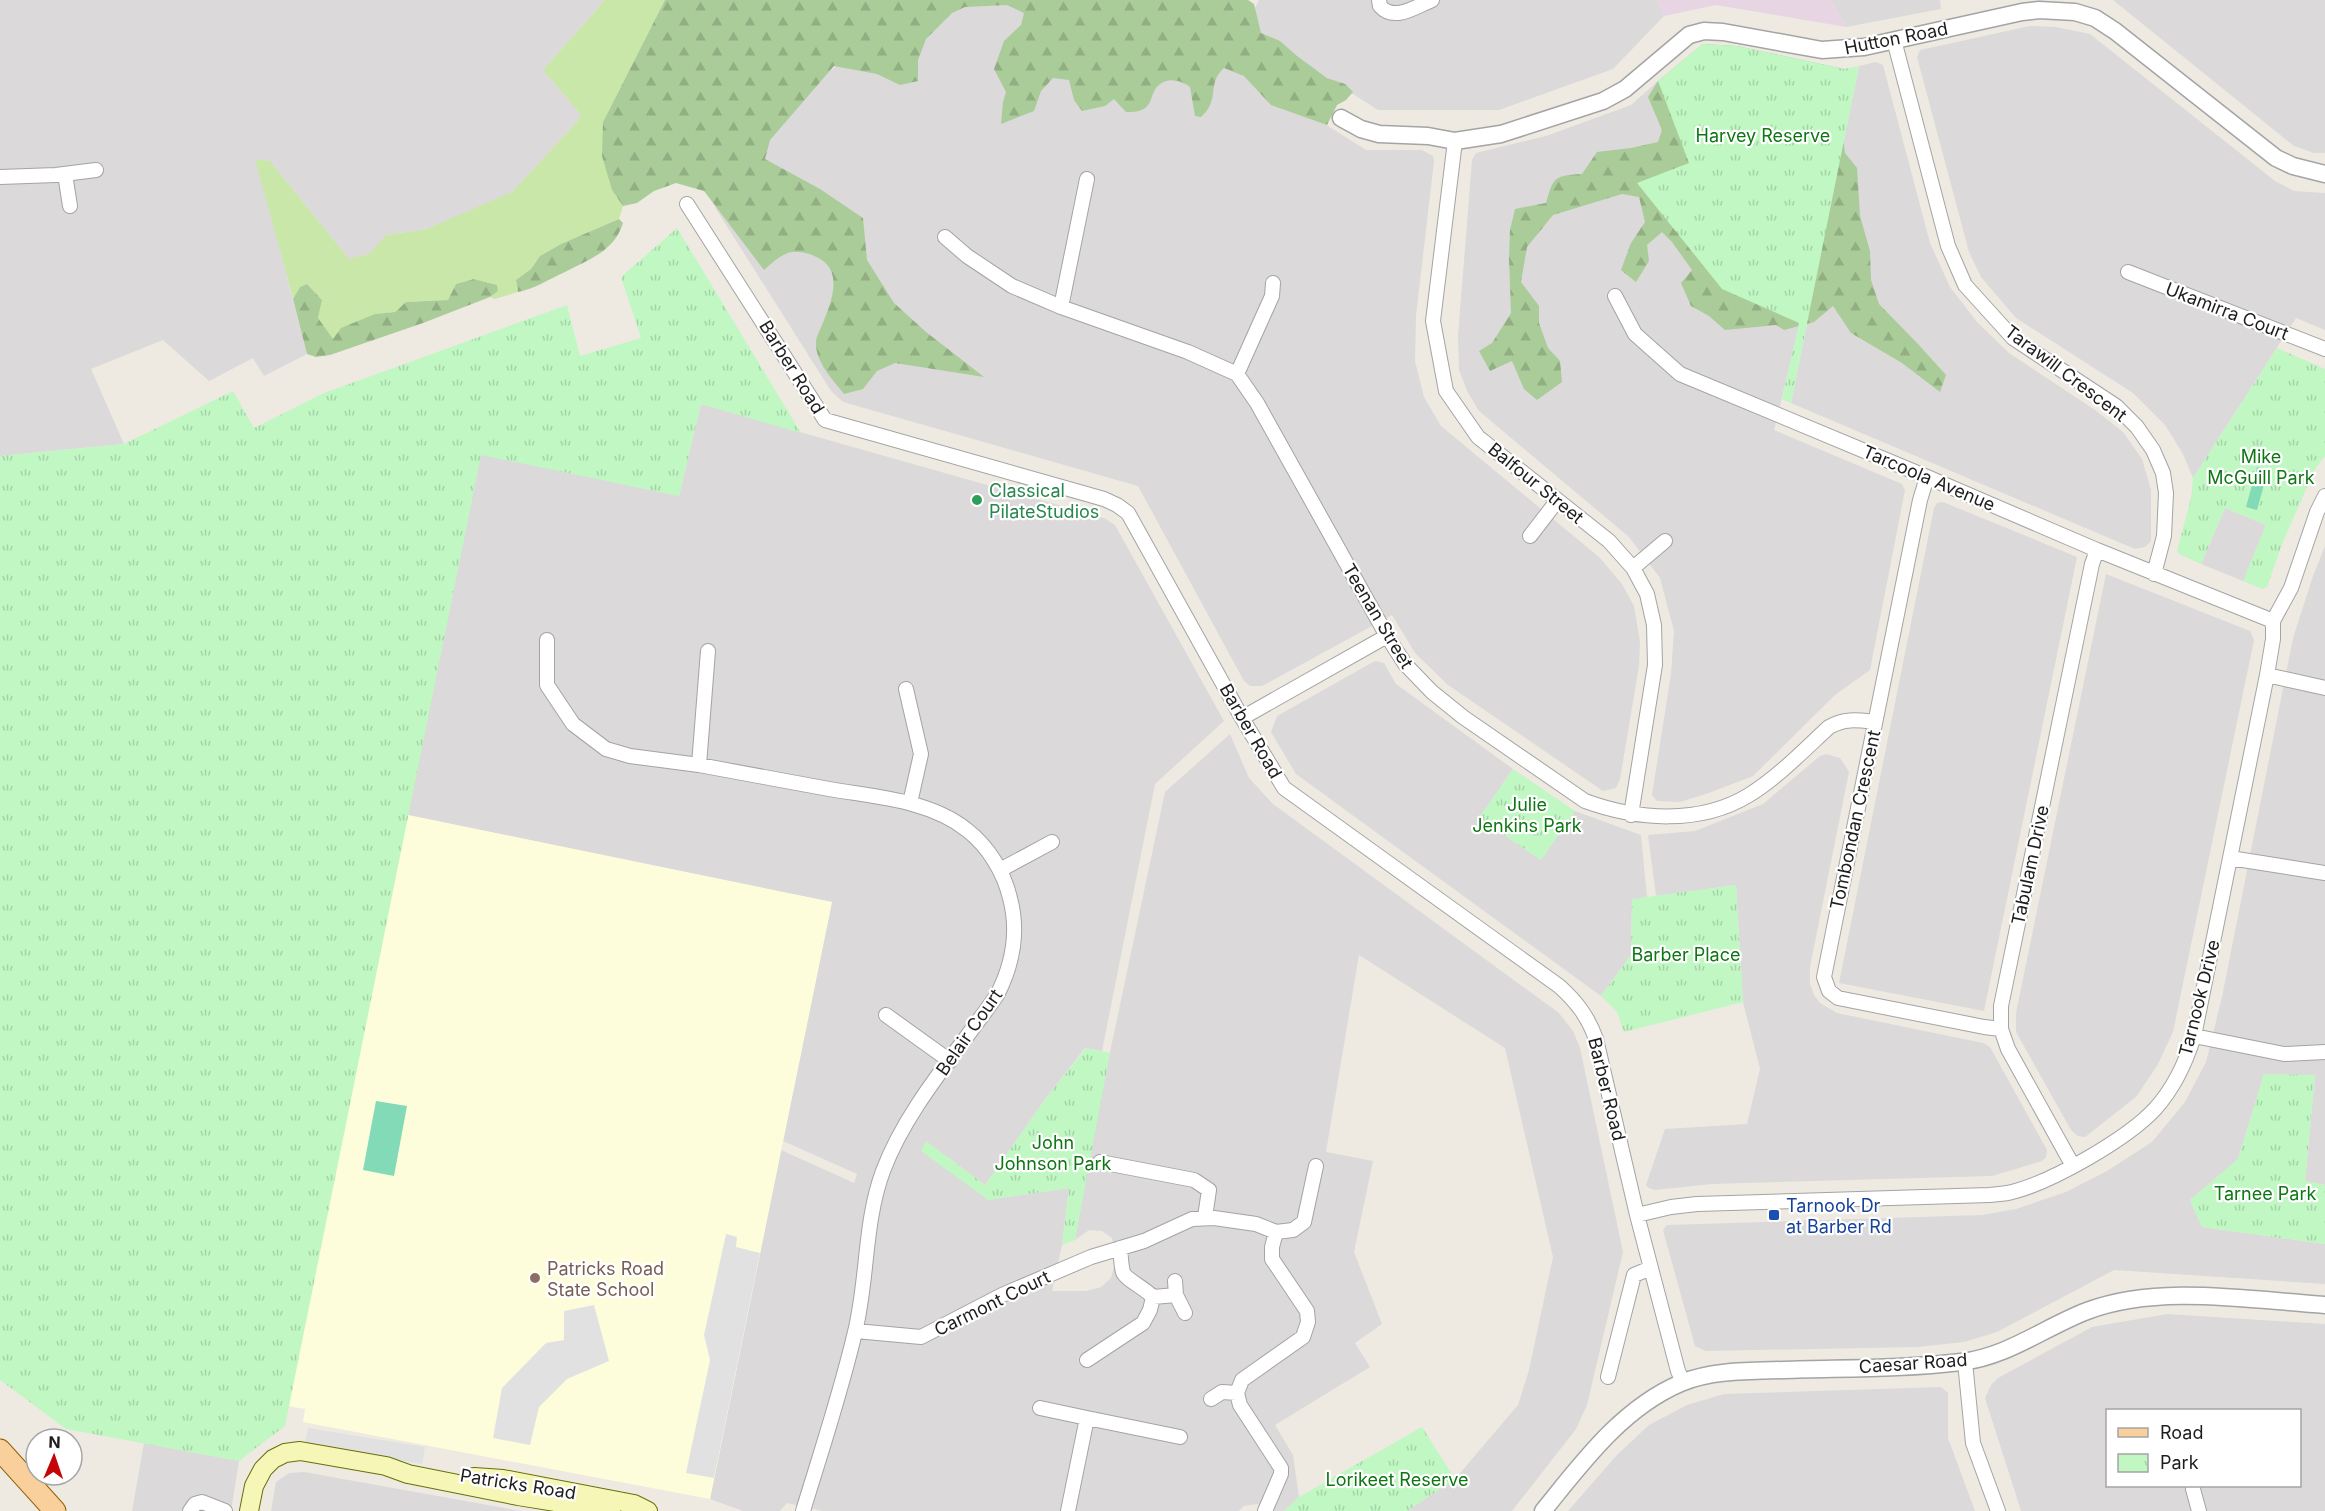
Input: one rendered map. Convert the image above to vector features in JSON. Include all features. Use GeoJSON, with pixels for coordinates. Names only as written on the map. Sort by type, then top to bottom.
{"type":"FeatureCollection","features":[{"type":"Feature","properties":{"kind":"main road","name":"Patricks Road"},"geometry":{"type":"LineString","coordinates":[[249,1511],[258,1476],[273,1459],[300,1451],[387,1466],[408,1474],[512,1495],[611,1511]]}},
{"type":"Feature","properties":{"kind":"main road"},"geometry":{"type":"LineString","coordinates":[[2,1455],[55,1511]]}},
{"type":"Feature","properties":{"kind":"main road","name":"Patricks Road"},"geometry":{"type":"LineString","coordinates":[[387,1466],[409,1465],[482,1478],[503,1479],[634,1504],[648,1511]]}},
{"type":"Feature","properties":{"kind":"street"},"geometry":{"type":"LineString","coordinates":[[1379,0],[1380,6],[1391,14],[1401,13],[1431,0]]}},
{"type":"Feature","properties":{"kind":"street","name":"Hutton Road"},"geometry":{"type":"LineString","coordinates":[[1341,118],[1361,129],[1379,134],[1428,136],[1455,141],[1501,134],[1603,101],[1625,89],[1689,35],[1704,31],[1723,32],[1822,50],[1864,47],[2022,12],[2038,10],[2075,12],[2095,18],[2115,31],[2276,158],[2294,166],[2325,174]]}},
{"type":"Feature","properties":{"kind":"street","name":"Tarawill Crescent"},"geometry":{"type":"LineString","coordinates":[[1894,40],[1948,246],[1965,285],[2013,338],[2116,406],[2137,427],[2153,450],[2163,473],[2166,493],[2164,536],[2154,574]]}},
{"type":"Feature","properties":{"kind":"street","name":"Balfour Street"},"geometry":{"type":"LineString","coordinates":[[1455,141],[1433,321],[1446,391],[1478,437],[1609,541],[1633,568],[1647,594],[1654,625],[1655,665],[1631,815]]}},
{"type":"Feature","properties":{"kind":"street"},"geometry":{"type":"LineString","coordinates":[[0,177],[96,170]]}},
{"type":"Feature","properties":{"kind":"street"},"geometry":{"type":"LineString","coordinates":[[65,174],[70,206]]}},
{"type":"Feature","properties":{"kind":"street"},"geometry":{"type":"LineString","coordinates":[[1061,307],[1087,179]]}},
{"type":"Feature","properties":{"kind":"street","name":"Barber Road"},"geometry":{"type":"LineString","coordinates":[[687,204],[825,420],[1104,499],[1128,513],[1242,718],[1284,788],[1559,986],[1577,1002],[1589,1021],[1596,1039],[1637,1215],[1678,1371],[1683,1382]]}},
{"type":"Feature","properties":{"kind":"street"},"geometry":{"type":"LineString","coordinates":[[945,237],[1012,286],[1061,307],[1188,352],[1237,374],[1272,296],[1272,283]]}},
{"type":"Feature","properties":{"kind":"street","name":"Ukamirra Court"},"geometry":{"type":"LineString","coordinates":[[2128,273],[2325,349]]}},
{"type":"Feature","properties":{"kind":"street","name":"Tarcoola Avenue"},"geometry":{"type":"LineString","coordinates":[[1615,296],[1635,334],[1680,374],[2154,574],[2273,621]]}},
{"type":"Feature","properties":{"kind":"street","name":"Teenan Street"},"geometry":{"type":"LineString","coordinates":[[1237,374],[1257,403],[1387,636],[1418,680],[1463,717],[1586,801],[1631,815],[1667,817],[1725,807],[1748,796],[1769,781],[1829,727],[1839,721],[1850,719],[1875,722]]}},
{"type":"Feature","properties":{"kind":"street","name":"Tombondan Crescent"},"geometry":{"type":"LineString","coordinates":[[1928,477],[1920,500],[1824,977],[1829,991],[1838,998],[1984,1028],[2001,1029]]}},
{"type":"Feature","properties":{"kind":"street","name":"Tarnook Drive"},"geometry":{"type":"LineString","coordinates":[[1637,1215],[1697,1204],[1989,1195],[2012,1192],[2052,1178],[2073,1166],[2131,1132],[2156,1108],[2172,1085],[2187,1056],[2193,1036],[2267,675],[2273,639],[2273,621],[2291,588],[2317,512],[2325,496]]}},
{"type":"Feature","properties":{"kind":"street"},"geometry":{"type":"LineString","coordinates":[[1530,536],[1557,501]]}},
{"type":"Feature","properties":{"kind":"street"},"geometry":{"type":"LineString","coordinates":[[1633,568],[1665,541]]}},
{"type":"Feature","properties":{"kind":"street","name":"Tabulam Drive"},"geometry":{"type":"LineString","coordinates":[[2073,1166],[2008,1050],[2001,1029],[2001,1006],[2092,564],[2097,550]]}},
{"type":"Feature","properties":{"kind":"street"},"geometry":{"type":"LineString","coordinates":[[1242,718],[1387,636]]}},
{"type":"Feature","properties":{"kind":"street","name":"Belair Court"},"geometry":{"type":"LineString","coordinates":[[547,640],[547,685],[573,724],[606,748],[630,756],[699,765],[910,803],[947,818],[968,830],[1000,870],[1010,896],[1015,929],[1009,967],[997,995],[916,1109],[884,1169],[877,1190],[856,1331],[803,1511]]}},
{"type":"Feature","properties":{"kind":"street"},"geometry":{"type":"LineString","coordinates":[[699,765],[708,651]]}},
{"type":"Feature","properties":{"kind":"street"},"geometry":{"type":"LineString","coordinates":[[2267,675],[2325,688]]}},
{"type":"Feature","properties":{"kind":"street"},"geometry":{"type":"LineString","coordinates":[[906,689],[921,754],[910,803]]}},
{"type":"Feature","properties":{"kind":"street"},"geometry":{"type":"LineString","coordinates":[[1000,870],[1052,842]]}},
{"type":"Feature","properties":{"kind":"street"},"geometry":{"type":"LineString","coordinates":[[2230,858],[2325,873]]}},
{"type":"Feature","properties":{"kind":"street"},"geometry":{"type":"LineString","coordinates":[[886,1015],[950,1061]]}},
{"type":"Feature","properties":{"kind":"street"},"geometry":{"type":"LineString","coordinates":[[2193,1036],[2284,1054],[2325,1052]]}},
{"type":"Feature","properties":{"kind":"street"},"geometry":{"type":"LineString","coordinates":[[1100,1162],[1194,1180],[1209,1190],[1205,1217],[1256,1224],[1276,1232],[1293,1230],[1304,1222],[1316,1166]]}},
{"type":"Feature","properties":{"kind":"street","name":"Carmont Court"},"geometry":{"type":"LineString","coordinates":[[856,1331],[921,1337],[1002,1295],[1091,1257],[1144,1241],[1192,1219],[1205,1217]]}},
{"type":"Feature","properties":{"kind":"street"},"geometry":{"type":"LineString","coordinates":[[1265,1511],[1281,1474],[1279,1463],[1240,1405],[1237,1393],[1242,1380],[1303,1337],[1308,1322],[1307,1311],[1272,1259],[1276,1232]]}},
{"type":"Feature","properties":{"kind":"street"},"geometry":{"type":"LineString","coordinates":[[1120,1248],[1125,1277],[1146,1289],[1153,1297]]}},
{"type":"Feature","properties":{"kind":"street"},"geometry":{"type":"LineString","coordinates":[[1608,1377],[1634,1275],[1651,1268]]}},
{"type":"Feature","properties":{"kind":"street"},"geometry":{"type":"LineString","coordinates":[[1175,1281],[1176,1295],[1185,1313]]}},
{"type":"Feature","properties":{"kind":"street"},"geometry":{"type":"LineString","coordinates":[[1153,1297],[1176,1295]]}},
{"type":"Feature","properties":{"kind":"street","name":"Caesar Road"},"geometry":{"type":"LineString","coordinates":[[1543,1511],[1613,1429],[1644,1404],[1683,1382],[1745,1371],[1965,1362],[2006,1350],[2087,1311],[2131,1299],[2174,1295],[2325,1305]]}},
{"type":"Feature","properties":{"kind":"street"},"geometry":{"type":"LineString","coordinates":[[1088,1360],[1143,1323],[1150,1310],[1153,1297]]}},
{"type":"Feature","properties":{"kind":"street"},"geometry":{"type":"LineString","coordinates":[[1965,1362],[1973,1443],[1998,1511]]}},
{"type":"Feature","properties":{"kind":"street"},"geometry":{"type":"LineString","coordinates":[[1211,1399],[1222,1392],[1237,1393]]}},
{"type":"Feature","properties":{"kind":"street"},"geometry":{"type":"LineString","coordinates":[[1040,1408],[1180,1437]]}},
{"type":"Feature","properties":{"kind":"street"},"geometry":{"type":"LineString","coordinates":[[1068,1511],[1087,1418]]}},
{"type":"Feature","properties":{"kind":"street"},"geometry":{"type":"LineString","coordinates":[[2193,1489],[2199,1511]]}},
{"type":"Feature","properties":{"kind":"street"},"geometry":{"type":"LineString","coordinates":[[190,1511],[195,1504],[202,1502],[225,1511]]}},
{"type":"Feature","properties":{"kind":"shaded area"},"geometry":{"type":"Polygon","coordinates":[[[0,0],[605,0],[543,70],[581,115],[512,192],[489,204],[427,229],[386,235],[370,254],[349,259],[270,161],[256,159],[307,354],[264,376],[253,358],[209,381],[163,340],[91,369],[124,444],[0,456],[0,0]]]}},
{"type":"Feature","properties":{"kind":"shaded area"},"geometry":{"type":"Polygon","coordinates":[[[1129,0],[1366,150],[1422,150],[1433,156],[1416,316],[1415,361],[1424,397],[1441,426],[1599,557],[1622,584],[1634,606],[1640,642],[1639,666],[1620,779],[1616,788],[1603,791],[1448,685],[1415,653],[1392,615],[1262,686],[1250,686],[1244,681],[1138,486],[843,402],[831,391],[716,209],[713,196],[813,83],[852,55],[946,3],[1129,0]]]}},
{"type":"Feature","properties":{"kind":"shaded area"},"geometry":{"type":"Polygon","coordinates":[[[1259,0],[1657,0],[1664,16],[1613,69],[1499,110],[1378,110],[1246,26],[1259,0]]]}},
{"type":"Feature","properties":{"kind":"shaded area"},"geometry":{"type":"Polygon","coordinates":[[[1657,0],[1831,0],[1846,27],[1716,5],[1664,16],[1657,0]]]}},
{"type":"Feature","properties":{"kind":"shaded area"},"geometry":{"type":"Polygon","coordinates":[[[1831,0],[1940,0],[1941,9],[1846,27],[1831,0]]]}},
{"type":"Feature","properties":{"kind":"shaded area"},"geometry":{"type":"Polygon","coordinates":[[[2113,0],[2325,0],[2325,153],[2314,153],[2294,146],[2113,0]]]}},
{"type":"Feature","properties":{"kind":"shaded area"},"geometry":{"type":"Polygon","coordinates":[[[2030,26],[2056,27],[2090,34],[2275,181],[2294,191],[2325,193],[2325,330],[2296,318],[2193,478],[2183,454],[2165,425],[2133,393],[2016,318],[1981,277],[1969,252],[1917,57],[1920,50],[2030,26]]]}},
{"type":"Feature","properties":{"kind":"shaded area"},"geometry":{"type":"Polygon","coordinates":[[[1876,62],[1883,65],[1930,243],[1950,287],[1977,322],[2009,353],[2095,410],[2123,432],[2142,459],[2151,490],[2151,541],[2145,547],[2135,549],[1791,403],[1859,66],[1876,62]]]}},
{"type":"Feature","properties":{"kind":"shaded area"},"geometry":{"type":"Polygon","coordinates":[[[1658,81],[1689,163],[1800,323],[1774,430],[1902,484],[1905,490],[1870,670],[1835,695],[1753,776],[1680,802],[1657,801],[1652,795],[1671,674],[1674,631],[1660,578],[1629,537],[1479,411],[1468,393],[1459,370],[1458,336],[1472,160],[1476,153],[1546,136],[1631,105],[1658,81]]]}},
{"type":"Feature","properties":{"kind":"shaded area"},"geometry":{"type":"Polygon","coordinates":[[[701,404],[1104,518],[1115,525],[1224,721],[1155,784],[1102,1051],[1085,1048],[1046,1098],[985,1185],[927,1142],[988,1200],[1069,1188],[1062,1245],[1052,1291],[1086,1291],[1101,1287],[1111,1278],[1116,1259],[1112,1238],[1102,1231],[1089,1230],[1075,1240],[1098,1109],[1165,792],[1230,734],[1249,778],[1273,804],[1559,1013],[1573,1031],[1580,1048],[1623,1252],[1587,1405],[1576,1429],[1512,1511],[1407,1511],[1455,1479],[1518,1405],[1529,1370],[1553,1257],[1505,1048],[1359,955],[1326,1152],[1373,1161],[1354,1252],[1382,1324],[1355,1343],[1370,1367],[1275,1425],[1293,1455],[1299,1497],[1284,1511],[1274,1511],[1257,1504],[1244,1506],[1239,1511],[822,1511],[787,1503],[780,1511],[743,1511],[710,1499],[781,1150],[854,1183],[857,1174],[783,1141],[832,902],[408,815],[481,454],[679,496],[701,404]]]}},
{"type":"Feature","properties":{"kind":"shaded area"},"geometry":{"type":"Polygon","coordinates":[[[1943,502],[2077,557],[1984,1011],[1839,983],[1934,508],[1937,503],[1943,502]]]}},
{"type":"Feature","properties":{"kind":"shaded area"},"geometry":{"type":"Polygon","coordinates":[[[2225,508],[2266,525],[2243,581],[2201,564],[2225,508]]]}},
{"type":"Feature","properties":{"kind":"shaded area"},"geometry":{"type":"Polygon","coordinates":[[[2325,546],[2325,1185],[2305,1181],[2315,1076],[2264,1074],[2238,1159],[2190,1200],[2202,1227],[2325,1244],[2325,1284],[2114,1270],[1997,1332],[1964,1342],[1917,1347],[1706,1351],[1695,1346],[1663,1230],[1667,1225],[1982,1215],[2016,1209],[2066,1192],[2107,1171],[2152,1142],[2185,1102],[2206,1062],[2222,997],[2293,638],[2325,546]]]}},
{"type":"Feature","properties":{"kind":"shaded area"},"geometry":{"type":"Polygon","coordinates":[[[2106,574],[2250,631],[2254,640],[2173,1032],[2157,1066],[2136,1097],[2085,1137],[2078,1136],[2071,1130],[2016,1032],[2016,1013],[2106,574]]]}},
{"type":"Feature","properties":{"kind":"shaded area"},"geometry":{"type":"Polygon","coordinates":[[[1375,661],[1384,663],[1396,684],[1513,769],[1479,818],[1541,860],[1575,811],[1641,835],[1647,897],[1632,900],[1631,955],[1601,996],[1296,774],[1271,732],[1277,716],[1375,661]]]}},
{"type":"Feature","properties":{"kind":"shaded area"},"geometry":{"type":"Polygon","coordinates":[[[1826,754],[1840,758],[1849,772],[1810,967],[1810,984],[1814,995],[1820,1003],[1837,1013],[1983,1043],[1990,1047],[2047,1150],[2046,1157],[2042,1161],[1992,1176],[1712,1184],[1655,1190],[1649,1188],[1646,1185],[1665,1129],[1747,1124],[1760,1069],[1743,1002],[1736,885],[1656,896],[1648,835],[1695,831],[1763,804],[1820,756],[1826,754]]]}},
{"type":"Feature","properties":{"kind":"shaded area","name":"Patricks Road State School"},"geometry":{"type":"Polygon","coordinates":[[[408,815],[832,902],[710,1499],[303,1422],[305,1409],[288,1406],[408,815]]]}},
{"type":"Feature","properties":{"kind":"shaded area"},"geometry":{"type":"Polygon","coordinates":[[[726,1234],[737,1237],[736,1247],[760,1253],[714,1478],[686,1473],[710,1360],[704,1335],[726,1234]]]}},
{"type":"Feature","properties":{"kind":"shaded area"},"geometry":{"type":"Polygon","coordinates":[[[594,1305],[609,1361],[567,1379],[539,1407],[530,1445],[493,1438],[502,1388],[546,1343],[564,1340],[564,1311],[594,1305]]]}},
{"type":"Feature","properties":{"kind":"shaded area"},"geometry":{"type":"Polygon","coordinates":[[[2167,1314],[2325,1324],[2325,1511],[2021,1511],[1985,1398],[1991,1385],[1998,1378],[2092,1327],[2167,1314]]]}},
{"type":"Feature","properties":{"kind":"shaded area"},"geometry":{"type":"Polygon","coordinates":[[[1941,1387],[1948,1393],[1948,1438],[1975,1511],[1568,1511],[1617,1455],[1649,1425],[1687,1405],[1724,1394],[1941,1387]]]}},
{"type":"Feature","properties":{"kind":"shaded area"},"geometry":{"type":"Polygon","coordinates":[[[308,1428],[425,1447],[422,1464],[305,1444],[308,1428]]]}},
{"type":"Feature","properties":{"kind":"shaded area"},"geometry":{"type":"Polygon","coordinates":[[[144,1443],[239,1461],[231,1511],[132,1511],[144,1443]]]}},
{"type":"Feature","properties":{"kind":"shaded area"},"geometry":{"type":"Polygon","coordinates":[[[304,1472],[521,1511],[271,1511],[276,1482],[289,1473],[304,1472]]]}},
{"type":"Feature","properties":{"kind":"green space"},"geometry":{"type":"Polygon","coordinates":[[[605,0],[665,0],[603,122],[612,190],[623,206],[619,219],[561,244],[540,256],[531,269],[516,280],[518,292],[495,299],[490,297],[498,291],[497,285],[474,279],[456,284],[448,300],[406,302],[395,312],[375,314],[333,340],[318,318],[322,300],[307,284],[300,287],[293,299],[255,159],[270,161],[349,259],[369,254],[386,235],[427,229],[512,192],[581,115],[543,70],[605,0]]]}},
{"type":"Feature","properties":{"kind":"green space"},"geometry":{"type":"Polygon","coordinates":[[[665,0],[1248,0],[1254,4],[1261,33],[1280,41],[1327,78],[1345,84],[1353,92],[1337,105],[1327,125],[1271,105],[1244,76],[1224,68],[1216,80],[1210,104],[1201,117],[1195,116],[1190,87],[1177,81],[1160,84],[1154,91],[1149,104],[1141,110],[1126,112],[1114,99],[1105,106],[1082,111],[1074,100],[1069,80],[1053,78],[1041,91],[1034,111],[1001,124],[1006,92],[994,69],[1004,41],[1021,25],[1024,13],[1007,5],[965,7],[952,13],[926,39],[918,60],[918,81],[900,85],[877,74],[834,66],[770,140],[765,159],[820,189],[863,218],[867,260],[894,303],[926,332],[984,377],[895,363],[877,371],[863,389],[844,394],[825,370],[816,349],[817,338],[834,286],[833,276],[823,260],[804,253],[791,252],[764,270],[704,191],[676,183],[654,191],[637,203],[623,206],[612,190],[602,156],[603,122],[665,0]]]}},
{"type":"Feature","properties":{"kind":"green space"},"geometry":{"type":"Polygon","coordinates":[[[1703,44],[1737,46],[1844,69],[1842,133],[1845,153],[1857,168],[1860,216],[1870,251],[1871,280],[1879,304],[1946,375],[1940,392],[1902,363],[1851,333],[1833,306],[1814,322],[1784,330],[1776,325],[1725,330],[1709,316],[1691,306],[1681,283],[1692,270],[1662,232],[1647,245],[1649,261],[1636,282],[1621,270],[1631,243],[1645,222],[1639,197],[1622,194],[1553,215],[1527,247],[1521,282],[1539,306],[1539,323],[1548,348],[1560,361],[1562,382],[1537,400],[1524,389],[1512,361],[1490,371],[1479,351],[1492,343],[1511,313],[1510,230],[1515,209],[1546,203],[1556,179],[1582,174],[1597,152],[1658,142],[1662,130],[1648,97],[1658,81],[1703,44]]]}},
{"type":"Feature","properties":{"kind":"green space","name":"Harvey Reserve"},"geometry":{"type":"Polygon","coordinates":[[[1703,44],[1737,46],[1844,69],[1859,66],[1791,403],[1782,399],[1799,323],[1722,289],[1637,183],[1689,163],[1658,81],[1703,44]]]}},
{"type":"Feature","properties":{"kind":"green space"},"geometry":{"type":"Polygon","coordinates":[[[619,219],[623,223],[619,233],[607,248],[542,284],[518,292],[516,280],[531,269],[540,256],[561,244],[619,219]]]}},
{"type":"Feature","properties":{"kind":"green space"},"geometry":{"type":"Polygon","coordinates":[[[677,228],[801,433],[701,404],[679,496],[481,455],[285,1426],[239,1461],[84,1432],[84,1427],[63,1427],[0,1380],[0,456],[124,444],[233,391],[254,428],[324,393],[567,305],[580,356],[641,338],[621,277],[677,228]]]}},
{"type":"Feature","properties":{"kind":"green space"},"geometry":{"type":"Polygon","coordinates":[[[474,279],[497,285],[498,291],[490,297],[423,323],[330,355],[316,357],[307,354],[293,299],[300,287],[307,284],[322,300],[318,318],[333,339],[341,328],[375,314],[395,312],[406,302],[448,300],[456,284],[474,279]]]}},
{"type":"Feature","properties":{"kind":"green space","name":"Mike McGuill Park"},"geometry":{"type":"Polygon","coordinates":[[[2277,348],[2325,369],[2325,456],[2315,469],[2282,544],[2267,587],[2262,589],[2243,581],[2266,525],[2225,508],[2201,564],[2177,551],[2191,498],[2193,478],[2277,348]]]}},
{"type":"Feature","properties":{"kind":"green space"},"geometry":{"type":"Polygon","coordinates":[[[2257,467],[2268,470],[2257,510],[2246,507],[2257,467]]]}},
{"type":"Feature","properties":{"kind":"green space","name":"Julie Jenkins Park"},"geometry":{"type":"Polygon","coordinates":[[[1513,769],[1575,811],[1541,860],[1479,818],[1513,769]]]}},
{"type":"Feature","properties":{"kind":"green space","name":"Barber Place"},"geometry":{"type":"Polygon","coordinates":[[[1736,885],[1743,1002],[1624,1032],[1617,1012],[1601,996],[1631,955],[1632,899],[1736,885]]]}},
{"type":"Feature","properties":{"kind":"green space","name":"John Johnson Park"},"geometry":{"type":"Polygon","coordinates":[[[1086,1048],[1110,1053],[1075,1240],[1062,1245],[1069,1188],[988,1200],[921,1151],[926,1141],[985,1185],[1046,1098],[1086,1048]]]}},
{"type":"Feature","properties":{"kind":"green space","name":"Tarnee Park"},"geometry":{"type":"Polygon","coordinates":[[[2264,1074],[2315,1075],[2305,1181],[2325,1185],[2325,1244],[2202,1227],[2190,1200],[2238,1159],[2264,1074]]]}},
{"type":"Feature","properties":{"kind":"green space"},"geometry":{"type":"Polygon","coordinates":[[[376,1101],[407,1106],[394,1176],[363,1170],[376,1101]]]}},
{"type":"Feature","properties":{"kind":"green space","name":"Lorikeet Reserve"},"geometry":{"type":"Polygon","coordinates":[[[1422,1427],[1455,1479],[1407,1511],[1284,1511],[1299,1497],[1422,1427]]]}},
{"type":"Feature","properties":{"kind":"place","name":"Classical PilateStudios"},"geometry":{"type":"Point","coordinates":[977,500]}},
{"type":"Feature","properties":{"kind":"place","name":"Tarnook Dr at Barber Rd"},"geometry":{"type":"Point","coordinates":[1774,1215]}},
{"type":"Feature","properties":{"kind":"place","name":"Patricks Road State School"},"geometry":{"type":"Point","coordinates":[535,1278]}}]}
